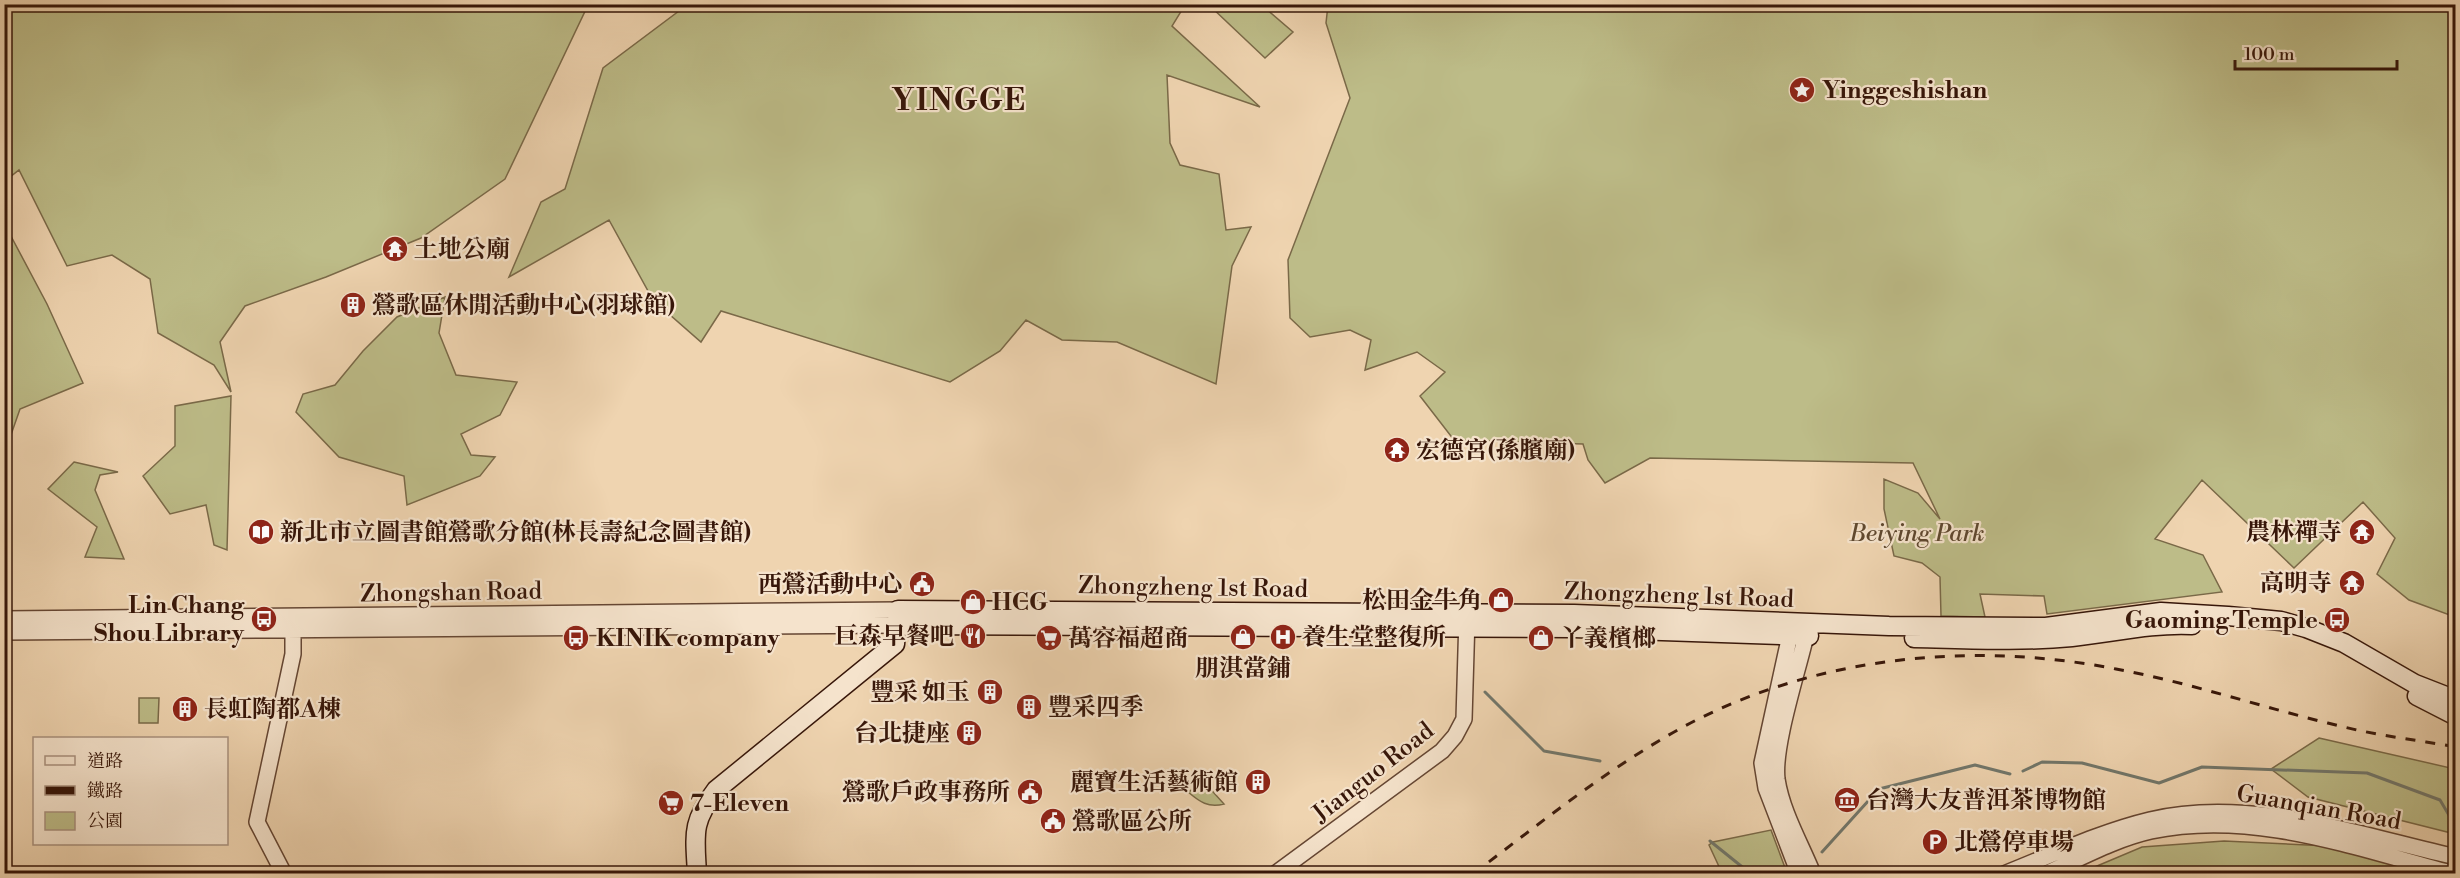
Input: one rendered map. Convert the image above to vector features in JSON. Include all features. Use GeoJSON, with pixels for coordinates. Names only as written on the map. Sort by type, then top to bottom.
{"type":"FeatureCollection","features":[{"type":"Feature","properties":{"kind":"main road","name":"Zhongzheng 1st Road"},"geometry":{"type":"LineString","coordinates":[[897,617],[1467,621],[1574,628],[1799,631],[2046,627],[2161,612],[2281,621],[2344,643],[2415,684],[2456,700]]}},
{"type":"Feature","properties":{"kind":"main road"},"geometry":{"type":"LineString","coordinates":[[697,873],[694,830],[702,810],[716,790],[895,644],[897,617]]}},
{"type":"Feature","properties":{"kind":"main road","name":"Zhongzheng 1st Road"},"geometry":{"type":"LineString","coordinates":[[1799,631],[2022,641],[2173,624],[2279,632],[2305,639],[2350,658],[2393,684],[2456,716]]}},
{"type":"Feature","properties":{"kind":"street","name":"Zhongshan Road"},"geometry":{"type":"LineString","coordinates":[[4,632],[49,625],[310,617],[897,617]]}},
{"type":"Feature","properties":{"kind":"street"},"geometry":{"type":"LineString","coordinates":[[284,873],[256,822],[292,654],[293,629],[310,617]]}},
{"type":"Feature","properties":{"kind":"street","name":"Zhongshan Road"},"geometry":{"type":"LineString","coordinates":[[4,619],[49,625],[293,629],[897,617]]}},
{"type":"Feature","properties":{"kind":"street","name":"Jianguo Road"},"geometry":{"type":"LineString","coordinates":[[1275,873],[1442,751],[1455,736],[1464,719],[1467,621]]}},
{"type":"Feature","properties":{"kind":"street"},"geometry":{"type":"LineString","coordinates":[[1799,631],[1770,722],[1761,763],[1766,788],[1799,873]]}},
{"type":"Feature","properties":{"kind":"street"},"geometry":{"type":"LineString","coordinates":[[1799,631],[1777,770],[1781,797],[1813,873]]}},
{"type":"Feature","properties":{"kind":"street","name":"Guanqian Road"},"geometry":{"type":"LineString","coordinates":[[2004,873],[2113,831],[2151,819],[2222,812],[2292,819],[2456,857]]}},
{"type":"Feature","properties":{"kind":"street","name":"Guanqian Road"},"geometry":{"type":"LineString","coordinates":[[2045,873],[2151,831],[2222,824],[2288,831],[2455,873]]}},
{"type":"Feature","properties":{"kind":"green space"},"geometry":{"type":"Polygon","coordinates":[[[5,4],[588,5],[505,179],[421,238],[326,277],[245,306],[220,342],[231,392],[214,365],[158,333],[150,279],[112,255],[67,266],[19,170],[5,181],[5,4]]]}},
{"type":"Feature","properties":{"kind":"green space"},"geometry":{"type":"Polygon","coordinates":[[[687,5],[1185,5],[1172,26],[1260,107],[1167,75],[1170,143],[1180,165],[1219,174],[1226,230],[1251,227],[1232,266],[1216,384],[1117,342],[1062,340],[1026,320],[1000,351],[950,382],[721,311],[701,342],[653,300],[609,220],[509,277],[541,202],[565,189],[603,68],[687,5]]]}},
{"type":"Feature","properties":{"kind":"green space"},"geometry":{"type":"Polygon","coordinates":[[[1209,5],[1265,5],[1265,8],[1293,32],[1265,58],[1209,5]]]}},
{"type":"Feature","properties":{"kind":"green space","name":"Beiying Park"},"geometry":{"type":"Polygon","coordinates":[[[1328,5],[2455,5],[2455,617],[2409,600],[2377,574],[2395,538],[2363,502],[2294,568],[2202,480],[2155,539],[2203,555],[2222,592],[2047,614],[2044,596],[1980,594],[1985,617],[1941,616],[1940,577],[1922,563],[1894,556],[1884,509],[1884,479],[1918,493],[1940,519],[1913,463],[1650,458],[1605,483],[1588,460],[1583,444],[1454,440],[1420,396],[1445,372],[1417,352],[1365,370],[1371,340],[1350,330],[1310,337],[1290,318],[1288,260],[1350,98],[1326,23],[1328,5]]]}},
{"type":"Feature","properties":{"kind":"green space"},"geometry":{"type":"Polygon","coordinates":[[[4,223],[47,304],[83,383],[20,409],[6,449],[4,223]]]}},
{"type":"Feature","properties":{"kind":"green space"},"geometry":{"type":"Polygon","coordinates":[[[445,297],[439,333],[456,375],[517,382],[500,415],[461,434],[471,455],[495,457],[480,476],[407,505],[404,476],[339,457],[296,412],[303,394],[335,385],[363,351],[397,317],[445,297]]]}},
{"type":"Feature","properties":{"kind":"green space"},"geometry":{"type":"Polygon","coordinates":[[[231,396],[227,550],[214,545],[206,505],[170,514],[143,476],[175,446],[175,406],[231,396]]]}},
{"type":"Feature","properties":{"kind":"green space"},"geometry":{"type":"Polygon","coordinates":[[[74,462],[118,472],[100,475],[95,490],[124,559],[85,557],[97,527],[48,489],[74,462]]]}},
{"type":"Feature","properties":{"kind":"green space"},"geometry":{"type":"Polygon","coordinates":[[[139,698],[159,698],[158,723],[139,723],[139,698]]]}},
{"type":"Feature","properties":{"kind":"green space"},"geometry":{"type":"Polygon","coordinates":[[[2319,738],[2455,769],[2455,834],[2308,797],[2271,769],[2319,738]]]}},
{"type":"Feature","properties":{"kind":"green space"},"geometry":{"type":"Polygon","coordinates":[[[1205,783],[1224,804],[1204,803],[1188,792],[1205,783]]]}},
{"type":"Feature","properties":{"kind":"green space"},"geometry":{"type":"Polygon","coordinates":[[[1771,830],[1787,873],[1722,873],[1709,845],[1713,842],[1771,830]]]}},
{"type":"Feature","properties":{"kind":"green space"},"geometry":{"type":"Polygon","coordinates":[[[2224,841],[2455,852],[2455,873],[2078,874],[2142,847],[2224,841]]]}},
{"type":"Feature","properties":{"kind":"waterway"},"geometry":{"type":"LineString","coordinates":[[1485,692],[1544,751],[1600,761]]}},
{"type":"Feature","properties":{"kind":"waterway"},"geometry":{"type":"LineString","coordinates":[[2023,771],[2042,762],[2082,763],[2159,783],[2202,767],[2367,773],[2440,800],[2456,827]]}},
{"type":"Feature","properties":{"kind":"waterway"},"geometry":{"type":"LineString","coordinates":[[1822,852],[1879,789],[1975,765],[2010,774]]}},
{"type":"Feature","properties":{"kind":"waterway"},"geometry":{"type":"LineString","coordinates":[[1710,841],[1751,874]]}},
{"type":"Feature","properties":{"kind":"railway"},"geometry":{"type":"LineString","coordinates":[[1473,874],[1613,770],[1662,739],[1714,712],[1768,690],[1825,673],[1882,662],[1941,657],[2000,656],[2058,660],[2146,675],[2357,730],[2456,747]]}},
{"type":"Feature","properties":{"kind":"place","name":"Yinggeshishan"},"geometry":{"type":"Point","coordinates":[1802,90]}},
{"type":"Feature","properties":{"kind":"place","name":"土地公廟"},"geometry":{"type":"Point","coordinates":[395,249]}},
{"type":"Feature","properties":{"kind":"place","name":"鶯歌區休閒活動中心(羽球館)"},"geometry":{"type":"Point","coordinates":[353,305]}},
{"type":"Feature","properties":{"kind":"place","name":"宏德宮(孫臏廟)"},"geometry":{"type":"Point","coordinates":[1397,450]}},
{"type":"Feature","properties":{"kind":"place","name":"新北市立圖書館鶯歌分館(林長壽紀念圖書館)"},"geometry":{"type":"Point","coordinates":[261,532]}},
{"type":"Feature","properties":{"kind":"place","name":"農林禪寺"},"geometry":{"type":"Point","coordinates":[2362,532]}},
{"type":"Feature","properties":{"kind":"place","name":"高明寺"},"geometry":{"type":"Point","coordinates":[2352,583]}},
{"type":"Feature","properties":{"kind":"place","name":"西鶯活動中心"},"geometry":{"type":"Point","coordinates":[922,584]}},
{"type":"Feature","properties":{"kind":"place","name":"松田金牛角"},"geometry":{"type":"Point","coordinates":[1501,600]}},
{"type":"Feature","properties":{"kind":"place","name":"HCG"},"geometry":{"type":"Point","coordinates":[973,602]}},
{"type":"Feature","properties":{"kind":"place","name":"Lin Chang Shou Library"},"geometry":{"type":"Point","coordinates":[264,619]}},
{"type":"Feature","properties":{"kind":"place","name":"Gaoming Temple"},"geometry":{"type":"Point","coordinates":[2337,620]}},
{"type":"Feature","properties":{"kind":"place","name":"巨森早餐吧"},"geometry":{"type":"Point","coordinates":[973,636]}},
{"type":"Feature","properties":{"kind":"place","name":"朋淇當鋪"},"geometry":{"type":"Point","coordinates":[1243,637]}},
{"type":"Feature","properties":{"kind":"place","name":"養生堂整復所"},"geometry":{"type":"Point","coordinates":[1283,637]}},
{"type":"Feature","properties":{"kind":"place","name":"KINIK company"},"geometry":{"type":"Point","coordinates":[576,638]}},
{"type":"Feature","properties":{"kind":"place","name":"萬容福超商"},"geometry":{"type":"Point","coordinates":[1049,638]}},
{"type":"Feature","properties":{"kind":"place","name":"丫義檳榔"},"geometry":{"type":"Point","coordinates":[1541,638]}},
{"type":"Feature","properties":{"kind":"place","name":"豐采 如玉"},"geometry":{"type":"Point","coordinates":[990,692]}},
{"type":"Feature","properties":{"kind":"place","name":"豐采四季"},"geometry":{"type":"Point","coordinates":[1029,707]}},
{"type":"Feature","properties":{"kind":"place","name":"長虹陶都A棟"},"geometry":{"type":"Point","coordinates":[185,709]}},
{"type":"Feature","properties":{"kind":"place","name":"台北捷座"},"geometry":{"type":"Point","coordinates":[969,733]}},
{"type":"Feature","properties":{"kind":"place","name":"麗寶生活藝術館"},"geometry":{"type":"Point","coordinates":[1258,782]}},
{"type":"Feature","properties":{"kind":"place","name":"鶯歌戶政事務所"},"geometry":{"type":"Point","coordinates":[1030,792]}},
{"type":"Feature","properties":{"kind":"place","name":"台灣大友普洱茶博物館"},"geometry":{"type":"Point","coordinates":[1847,800]}},
{"type":"Feature","properties":{"kind":"place","name":"7-Eleven"},"geometry":{"type":"Point","coordinates":[671,803]}},
{"type":"Feature","properties":{"kind":"place","name":"鶯歌區公所"},"geometry":{"type":"Point","coordinates":[1053,821]}},
{"type":"Feature","properties":{"kind":"place","name":"北鶯停車場"},"geometry":{"type":"Point","coordinates":[1935,842]}},
{"type":"Feature","properties":{"kind":"district","name":"YINGGE"},"geometry":{"type":"Point","coordinates":[959,100]}}]}
